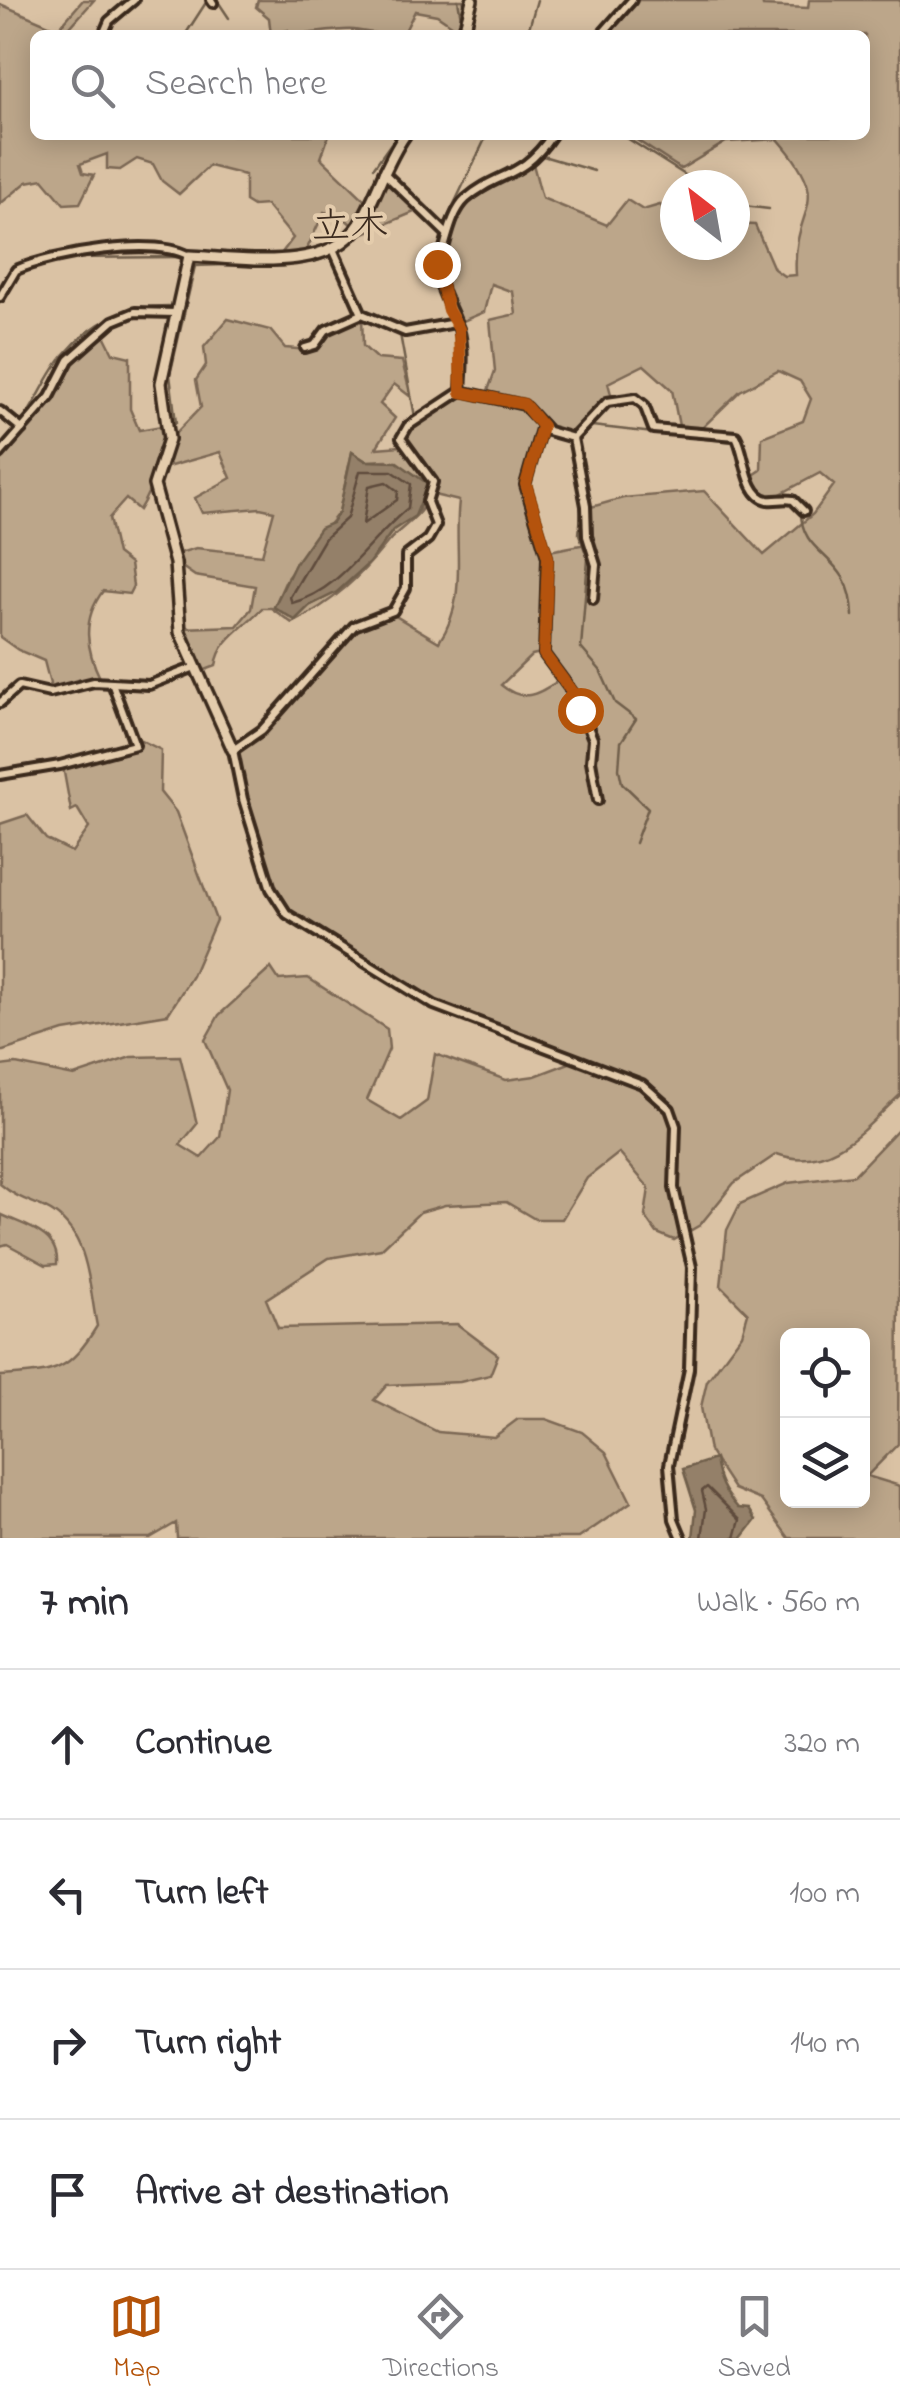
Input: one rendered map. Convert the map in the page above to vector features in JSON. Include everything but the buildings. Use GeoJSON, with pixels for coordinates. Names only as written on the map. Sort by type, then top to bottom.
{"type":"FeatureCollection","features":[{"type":"Feature","properties":{"kind":"street"},"geometry":{"type":"LineString","coordinates":[[105,30],[109,20],[134,0]]}},
{"type":"Feature","properties":{"kind":"street"},"geometry":{"type":"LineString","coordinates":[[464,30],[472,0]]}},
{"type":"Feature","properties":{"kind":"street"},"geometry":{"type":"LineString","coordinates":[[606,30],[632,0]]}},
{"type":"Feature","properties":{"kind":"street"},"geometry":{"type":"LineString","coordinates":[[0,297],[16,270],[64,254],[157,249],[189,256],[300,256],[333,248],[360,224],[382,171],[402,140]]}},
{"type":"Feature","properties":{"kind":"street"},"geometry":{"type":"LineString","coordinates":[[461,392],[460,337],[437,271],[447,238],[468,197],[514,175],[540,154],[549,140]]}},
{"type":"Feature","properties":{"kind":"street"},"geometry":{"type":"LineString","coordinates":[[382,171],[447,238]]}},
{"type":"Feature","properties":{"kind":"street"},"geometry":{"type":"LineString","coordinates":[[333,248],[362,314],[405,332],[455,323]]}},
{"type":"Feature","properties":{"kind":"street"},"geometry":{"type":"LineString","coordinates":[[189,256],[161,382],[169,439],[154,485],[175,563],[180,632],[233,750],[243,799],[271,888],[287,914],[434,1004],[642,1084],[670,1108],[676,1126],[674,1188],[692,1267],[689,1369],[669,1465],[674,1519],[682,1538]]}},
{"type":"Feature","properties":{"kind":"street"},"geometry":{"type":"LineString","coordinates":[[0,454],[50,397],[69,360],[113,320],[136,312],[175,313]]}},
{"type":"Feature","properties":{"kind":"street"},"geometry":{"type":"LineString","coordinates":[[306,348],[315,346],[326,330],[362,314]]}},
{"type":"Feature","properties":{"kind":"street"},"geometry":{"type":"LineString","coordinates":[[233,750],[262,730],[354,626],[397,606],[406,588],[406,556],[428,539],[436,525],[427,502],[433,482],[401,438],[408,426],[461,392],[524,404],[542,426],[573,438]]}},
{"type":"Feature","properties":{"kind":"street"},"geometry":{"type":"LineString","coordinates":[[573,438],[607,402],[635,398],[644,405],[653,429],[736,436],[746,453],[747,478],[756,492],[765,499],[794,500],[804,512]]}},
{"type":"Feature","properties":{"kind":"street"},"geometry":{"type":"LineString","coordinates":[[0,411],[22,429]]}},
{"type":"Feature","properties":{"kind":"street"},"geometry":{"type":"LineString","coordinates":[[542,426],[526,484],[548,557],[544,654],[575,696],[594,740],[590,761],[598,800]]}},
{"type":"Feature","properties":{"kind":"street"},"geometry":{"type":"LineString","coordinates":[[573,438],[586,506],[586,536],[596,565],[593,599]]}},
{"type":"Feature","properties":{"kind":"street"},"geometry":{"type":"LineString","coordinates":[[0,703],[19,686],[50,694],[94,682],[156,684],[196,666]]}},
{"type":"Feature","properties":{"kind":"street"},"geometry":{"type":"LineString","coordinates":[[0,775],[60,766],[134,745],[112,683]]}},
{"type":"Feature","properties":{"kind":"shaded area"},"geometry":{"type":"Polygon","coordinates":[[[83,0],[94,0],[67,30],[30,30],[30,140],[327,140],[321,158],[366,201],[354,227],[342,216],[324,212],[305,253],[281,254],[293,238],[266,205],[253,206],[245,201],[245,175],[209,166],[179,194],[162,181],[153,164],[137,159],[120,170],[107,169],[107,154],[80,164],[83,173],[94,175],[80,203],[64,204],[43,179],[27,182],[0,204],[0,4],[58,29],[83,0]]]}},
{"type":"Feature","properties":{"kind":"shaded area"},"geometry":{"type":"Polygon","coordinates":[[[258,0],[463,0],[468,14],[463,30],[437,15],[415,11],[406,30],[270,30],[269,18],[256,7],[258,0]]]}},
{"type":"Feature","properties":{"kind":"shaded area"},"geometry":{"type":"Polygon","coordinates":[[[634,0],[762,0],[763,6],[808,8],[809,0],[900,0],[900,1095],[859,1134],[830,1153],[814,1158],[777,1154],[734,1183],[700,1225],[674,1240],[657,1233],[645,1216],[649,1188],[619,1153],[587,1178],[562,1219],[535,1219],[506,1202],[445,1205],[420,1212],[381,1249],[329,1258],[266,1299],[278,1328],[457,1324],[498,1355],[490,1375],[460,1382],[387,1385],[374,1400],[438,1432],[494,1437],[518,1419],[546,1419],[582,1432],[606,1452],[631,1502],[579,1538],[177,1538],[176,1523],[150,1538],[0,1538],[0,1376],[57,1368],[77,1354],[97,1326],[86,1265],[75,1236],[54,1213],[0,1184],[0,1066],[16,1064],[74,1076],[131,1057],[180,1056],[197,1124],[180,1145],[201,1158],[220,1137],[227,1090],[205,1040],[219,1015],[271,968],[279,980],[308,978],[387,1029],[389,1049],[367,1100],[401,1120],[427,1101],[435,1054],[506,1080],[535,1076],[580,1059],[433,1002],[290,914],[269,878],[254,837],[235,752],[273,722],[356,628],[392,614],[439,642],[448,625],[457,591],[459,501],[434,495],[432,478],[403,437],[411,427],[463,393],[523,405],[540,427],[524,480],[549,551],[586,544],[582,530],[591,507],[623,498],[704,491],[764,555],[813,514],[834,485],[820,473],[771,499],[760,495],[749,478],[761,470],[762,437],[803,421],[811,399],[800,381],[778,371],[740,391],[698,432],[680,431],[672,390],[644,365],[608,383],[612,398],[573,435],[546,428],[525,403],[486,396],[495,371],[490,320],[516,314],[513,292],[491,284],[484,312],[458,323],[440,277],[451,230],[463,204],[533,164],[542,198],[607,225],[627,200],[643,210],[660,205],[660,260],[750,260],[750,225],[755,225],[774,269],[784,276],[796,275],[796,251],[808,206],[805,179],[779,140],[870,140],[870,30],[608,30],[634,0]],[[545,652],[532,655],[501,685],[523,695],[558,681],[573,698],[545,652]]]}},
{"type":"Feature","properties":{"kind":"shaded area"},"geometry":{"type":"Polygon","coordinates":[[[637,140],[761,140],[726,142],[681,169],[637,140]]]}},
{"type":"Feature","properties":{"kind":"shaded area"},"geometry":{"type":"Polygon","coordinates":[[[383,175],[419,210],[350,239],[383,175]]]}},
{"type":"Feature","properties":{"kind":"shaded area"},"geometry":{"type":"Polygon","coordinates":[[[362,316],[363,346],[377,359],[402,361],[411,397],[394,384],[380,404],[395,418],[376,448],[401,446],[430,480],[427,501],[417,516],[395,534],[367,567],[333,598],[292,623],[271,608],[262,608],[227,641],[216,666],[200,672],[183,628],[237,626],[251,609],[255,586],[195,576],[179,565],[176,554],[196,548],[262,555],[274,511],[260,508],[202,513],[195,498],[231,478],[220,452],[160,469],[173,436],[201,407],[196,380],[206,365],[204,347],[228,319],[270,330],[285,348],[310,350],[326,333],[362,316]],[[352,452],[339,512],[287,578],[274,607],[295,620],[309,606],[337,592],[369,564],[393,530],[418,512],[425,490],[387,460],[366,461],[352,452]]]}},
{"type":"Feature","properties":{"kind":"shaded area"},"geometry":{"type":"Polygon","coordinates":[[[103,333],[113,353],[130,357],[130,409],[139,430],[167,425],[166,436],[153,481],[139,510],[126,499],[109,518],[117,554],[130,564],[133,586],[129,594],[103,591],[91,613],[89,646],[101,680],[45,691],[50,684],[44,661],[0,637],[0,458],[52,399],[72,361],[103,333]]]}},
{"type":"Feature","properties":{"kind":"shaded area"},"geometry":{"type":"Polygon","coordinates":[[[141,740],[161,750],[160,792],[176,812],[216,920],[192,976],[168,1014],[64,1031],[0,1052],[0,824],[27,815],[46,839],[72,852],[89,828],[77,808],[71,811],[63,767],[121,752],[141,740]]]}},
{"type":"Feature","properties":{"kind":"shaded area"},"geometry":{"type":"Polygon","coordinates":[[[900,1127],[898,1444],[870,1473],[870,1328],[780,1328],[780,1508],[870,1508],[870,1477],[900,1486],[900,1538],[789,1538],[761,1500],[734,1489],[709,1451],[701,1407],[707,1381],[742,1334],[748,1313],[721,1286],[727,1230],[740,1204],[788,1183],[854,1175],[900,1127]]]}},
{"type":"Feature","properties":{"kind":"shaded area"},"geometry":{"type":"Polygon","coordinates":[[[2,1215],[47,1238],[53,1245],[57,1264],[46,1265],[7,1244],[0,1246],[2,1215]]]}},
{"type":"Feature","properties":{"kind":"water"},"geometry":{"type":"Polygon","coordinates":[[[352,452],[366,461],[397,462],[428,484],[415,516],[393,530],[369,563],[337,592],[309,606],[295,620],[274,607],[296,562],[320,528],[332,523],[339,512],[352,452]]]}},
{"type":"Feature","properties":{"kind":"water"},"geometry":{"type":"Polygon","coordinates":[[[715,1459],[729,1497],[738,1508],[749,1509],[756,1520],[742,1538],[693,1538],[696,1510],[683,1469],[715,1459]]]}},
{"type":"Feature","properties":{"kind":"waterway"},"geometry":{"type":"LineString","coordinates":[[217,0],[229,18]]}},
{"type":"Feature","properties":{"kind":"waterway"},"geometry":{"type":"LineString","coordinates":[[458,0],[462,23],[459,30]]}},
{"type":"Feature","properties":{"kind":"waterway"},"geometry":{"type":"LineString","coordinates":[[528,30],[537,0]]}},
{"type":"Feature","properties":{"kind":"waterway"},"geometry":{"type":"LineString","coordinates":[[188,30],[207,1]]}},
{"type":"Feature","properties":{"kind":"waterway"},"geometry":{"type":"LineString","coordinates":[[374,167],[393,140]]}},
{"type":"Feature","properties":{"kind":"waterway"},"geometry":{"type":"LineString","coordinates":[[444,225],[485,140]]}},
{"type":"Feature","properties":{"kind":"waterway"},"geometry":{"type":"LineString","coordinates":[[554,140],[543,156],[594,171]]}},
{"type":"Feature","properties":{"kind":"waterway"},"geometry":{"type":"LineString","coordinates":[[630,140],[677,170]]}},
{"type":"Feature","properties":{"kind":"waterway"},"geometry":{"type":"LineString","coordinates":[[464,205],[536,162]]}},
{"type":"Feature","properties":{"kind":"waterway"},"geometry":{"type":"LineString","coordinates":[[407,200],[443,237]]}},
{"type":"Feature","properties":{"kind":"waterway"},"geometry":{"type":"LineString","coordinates":[[750,207],[769,209]]}},
{"type":"Feature","properties":{"kind":"waterway"},"geometry":{"type":"LineString","coordinates":[[338,254],[365,223]]}},
{"type":"Feature","properties":{"kind":"waterway"},"geometry":{"type":"LineString","coordinates":[[176,423],[170,375],[195,266],[314,262],[332,255]]}},
{"type":"Feature","properties":{"kind":"waterway"},"geometry":{"type":"LineString","coordinates":[[66,258],[180,257]]}},
{"type":"Feature","properties":{"kind":"waterway"},"geometry":{"type":"LineString","coordinates":[[14,276],[54,261]]}},
{"type":"Feature","properties":{"kind":"waterway"},"geometry":{"type":"LineString","coordinates":[[21,423],[58,363],[86,333],[124,313],[169,306]]}},
{"type":"Feature","properties":{"kind":"waterway"},"geometry":{"type":"LineString","coordinates":[[365,310],[399,326]]}},
{"type":"Feature","properties":{"kind":"waterway"},"geometry":{"type":"LineString","coordinates":[[464,326],[466,362]]}},
{"type":"Feature","properties":{"kind":"waterway"},"geometry":{"type":"LineString","coordinates":[[400,334],[415,417]]}},
{"type":"Feature","properties":{"kind":"waterway"},"geometry":{"type":"LineString","coordinates":[[410,430],[463,396],[522,408],[537,425]]}},
{"type":"Feature","properties":{"kind":"waterway"},"geometry":{"type":"LineString","coordinates":[[579,440],[592,426],[733,442],[738,446]]}},
{"type":"Feature","properties":{"kind":"waterway"},"geometry":{"type":"LineString","coordinates":[[549,434],[570,443],[582,505],[579,534],[588,559],[581,648],[600,670],[615,703],[636,719],[621,742],[619,769],[622,783],[648,808],[635,843]]}},
{"type":"Feature","properties":{"kind":"waterway"},"geometry":{"type":"LineString","coordinates":[[742,468],[755,496],[773,503]]}},
{"type":"Feature","properties":{"kind":"waterway"},"geometry":{"type":"LineString","coordinates":[[801,512],[809,539],[844,580],[853,616]]}},
{"type":"Feature","properties":{"kind":"district","name":"立木"},"geometry":{"type":"Point","coordinates":[350,229]}},
{"type":"Feature","properties":{"kind":"route"},"geometry":{"type":"LineString","coordinates":[[437,264],[448,310],[459,329],[461,392],[524,404],[542,426],[526,484],[548,557],[543,647],[580,710]]}}]}
